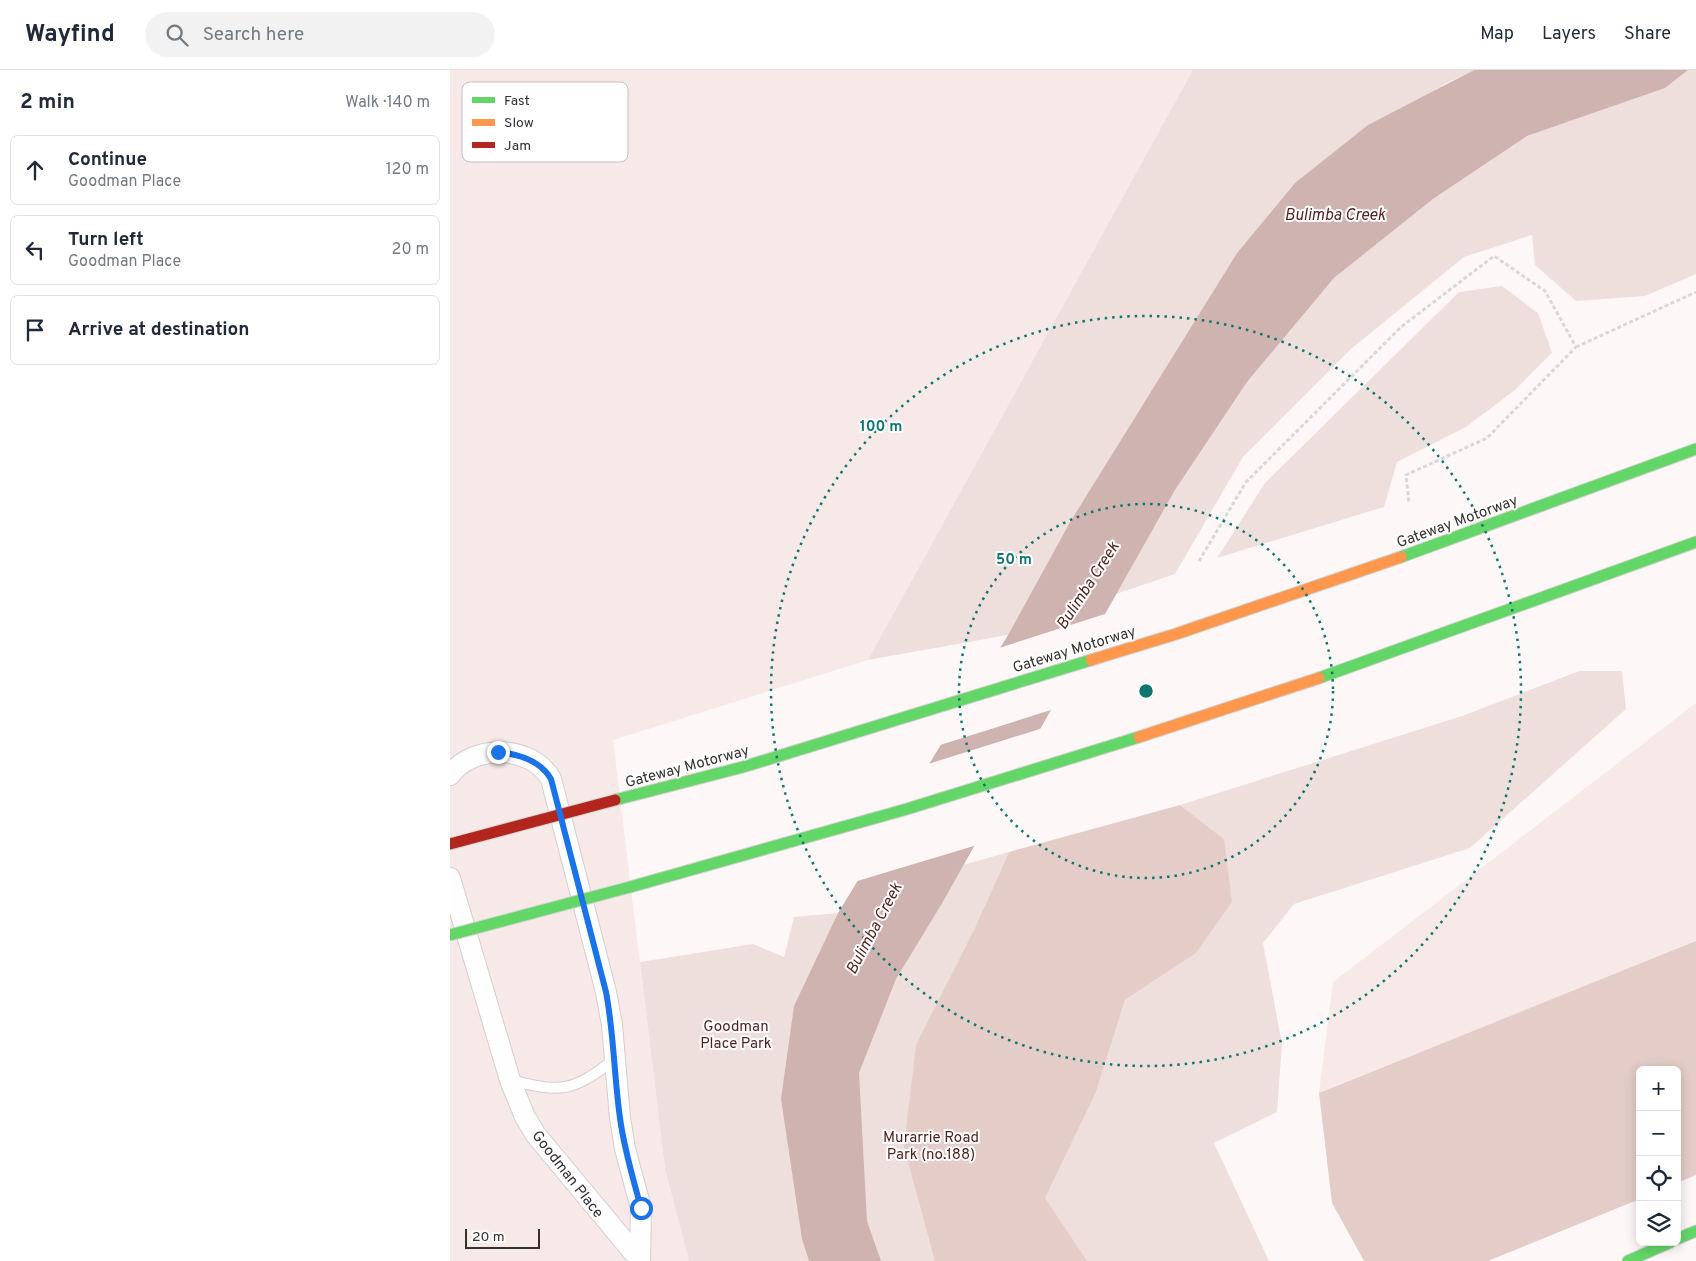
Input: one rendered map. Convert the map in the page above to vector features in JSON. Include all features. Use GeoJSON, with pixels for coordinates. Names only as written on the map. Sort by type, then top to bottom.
{"type":"FeatureCollection","features":[{"type":"Feature","properties":{"kind":"main road","name":"Gateway Motorway"},"geometry":{"type":"LineString","coordinates":[[450,844],[743,767],[1186,631],[1421,550],[1696,449]]}},
{"type":"Feature","properties":{"kind":"main road"},"geometry":{"type":"LineString","coordinates":[[450,934],[792,843],[1038,769],[1379,656],[1696,542]]}},
{"type":"Feature","properties":{"kind":"main road"},"geometry":{"type":"LineString","coordinates":[[1681,1237],[1696,1231]]}},
{"type":"Feature","properties":{"kind":"main road"},"geometry":{"type":"LineString","coordinates":[[1628,1261],[1662,1246]]}},
{"type":"Feature","properties":{"kind":"street","name":"Goodman Place"},"geometry":{"type":"LineString","coordinates":[[450,775],[456,767],[467,760],[498,752],[514,754],[528,759],[539,765],[551,779],[606,992],[625,1148],[641,1208],[640,1260]]}},
{"type":"Feature","properties":{"kind":"street","name":"Goodman Place"},"geometry":{"type":"LineString","coordinates":[[450,878],[510,1080],[525,1117],[536,1135],[640,1260]]}},
{"type":"Feature","properties":{"kind":"lane"},"geometry":{"type":"LineString","coordinates":[[510,1080],[543,1087],[571,1086],[585,1082],[615,1058]]}},
{"type":"Feature","properties":{"kind":"path"},"geometry":{"type":"LineString","coordinates":[[1198,561],[1246,482],[1401,327],[1494,256],[1545,291],[1576,347]]}},
{"type":"Feature","properties":{"kind":"path"},"geometry":{"type":"LineString","coordinates":[[1409,503],[1406,475],[1487,438],[1576,347],[1696,292]]}},
{"type":"Feature","properties":{"kind":"shaded area"},"geometry":{"type":"Polygon","coordinates":[[[450,70],[1200,70],[1135,241],[868,660],[613,740],[665,1169],[689,1261],[450,1261],[450,70]]]}},
{"type":"Feature","properties":{"kind":"shaded area"},"geometry":{"type":"Polygon","coordinates":[[[1696,703],[1696,941],[1319,1093],[1333,982],[1696,703]]]}},
{"type":"Feature","properties":{"kind":"green space"},"geometry":{"type":"Polygon","coordinates":[[[1193,70],[1474,70],[1443,85],[1295,183],[1237,253],[1070,522],[1008,635],[868,660],[1193,70]]]}},
{"type":"Feature","properties":{"kind":"green space"},"geometry":{"type":"Polygon","coordinates":[[[1688,70],[1696,70],[1696,274],[1645,296],[1576,301],[1535,265],[1532,235],[1464,257],[1351,349],[1243,457],[1175,574],[1116,594],[1175,490],[1247,382],[1334,278],[1433,199],[1527,136],[1664,88],[1688,70]]]}},
{"type":"Feature","properties":{"kind":"green space"},"geometry":{"type":"Polygon","coordinates":[[[1502,286],[1538,313],[1552,353],[1515,390],[1466,427],[1397,462],[1384,507],[1217,558],[1265,483],[1459,292],[1502,286]]]}},
{"type":"Feature","properties":{"kind":"green space"},"geometry":{"type":"Polygon","coordinates":[[[1579,671],[1622,671],[1626,709],[1470,848],[1294,904],[1263,943],[1282,1044],[1277,1112],[1214,1143],[1269,1261],[689,1261],[665,1169],[640,962],[753,944],[784,957],[794,917],[838,913],[812,969],[887,1001],[896,979],[963,865],[1009,852],[973,932],[1096,1092],[1125,1000],[1195,954],[1224,839],[1180,805],[1462,716],[1579,671]]]}},
{"type":"Feature","properties":{"kind":"green space","name":"Murarrie Road Park (no.188)"},"geometry":{"type":"Polygon","coordinates":[[[1180,805],[1224,839],[1232,902],[1195,954],[1125,1000],[1096,1092],[1045,1198],[1087,1261],[935,1261],[904,1147],[916,1045],[973,932],[1009,852],[1180,805]]]}},
{"type":"Feature","properties":{"kind":"green space"},"geometry":{"type":"Polygon","coordinates":[[[1696,941],[1696,1175],[1681,1181],[1681,1066],[1636,1066],[1636,1201],[1488,1261],[1364,1261],[1332,1203],[1319,1093],[1696,941]]]}},
{"type":"Feature","properties":{"kind":"water","name":"Bulimba Creek"},"geometry":{"type":"Polygon","coordinates":[[[1474,70],[1688,70],[1665,88],[1527,136],[1433,199],[1334,278],[1247,382],[1175,490],[941,905],[896,979],[859,1073],[867,1221],[881,1261],[809,1261],[802,1239],[781,1099],[794,1006],[838,913],[1008,635],[1070,522],[1237,253],[1295,183],[1368,125],[1474,70]]]}},
{"type":"Feature","properties":{"kind":"pier"},"geometry":{"type":"Polygon","coordinates":[[[1108,613],[1054,709],[937,746],[996,649],[1108,613]]]}},
{"type":"Feature","properties":{"kind":"pier"},"geometry":{"type":"Polygon","coordinates":[[[1043,728],[977,845],[854,882],[925,765],[1043,728]]]}},
{"type":"Feature","properties":{"kind":"traffic: fast"},"geometry":{"type":"LineString","coordinates":[[1401,557],[1696,449]]}},
{"type":"Feature","properties":{"kind":"traffic: fast"},"geometry":{"type":"LineString","coordinates":[[1319,678],[1696,542]]}},
{"type":"Feature","properties":{"kind":"traffic: fast"},"geometry":{"type":"LineString","coordinates":[[615,800],[743,767],[1091,660]]}},
{"type":"Feature","properties":{"kind":"traffic: fast"},"geometry":{"type":"LineString","coordinates":[[630,887],[907,809],[1139,737]]}},
{"type":"Feature","properties":{"kind":"traffic: fast"},"geometry":{"type":"LineString","coordinates":[[450,935],[630,887]]}},
{"type":"Feature","properties":{"kind":"traffic: fast"},"geometry":{"type":"LineString","coordinates":[[1681,1237],[1696,1231]]}},
{"type":"Feature","properties":{"kind":"traffic: fast"},"geometry":{"type":"LineString","coordinates":[[1628,1261],[1662,1246]]}},
{"type":"Feature","properties":{"kind":"traffic: slow"},"geometry":{"type":"LineString","coordinates":[[1091,660],[1176,634],[1401,557]]}},
{"type":"Feature","properties":{"kind":"traffic: slow"},"geometry":{"type":"LineString","coordinates":[[1139,737],[1319,678]]}},
{"type":"Feature","properties":{"kind":"traffic: jam"},"geometry":{"type":"LineString","coordinates":[[450,844],[615,800]]}},
{"type":"Feature","properties":{"kind":"route"},"geometry":{"type":"LineString","coordinates":[[498,752],[514,754],[528,759],[539,765],[547,772],[551,779],[606,992],[612,1025],[620,1118],[625,1148],[641,1208]]}},
{"type":"Feature","properties":{"kind":"park label","name":"Goodman Place Park"},"geometry":{"type":"Point","coordinates":[736,1034]}}]}
